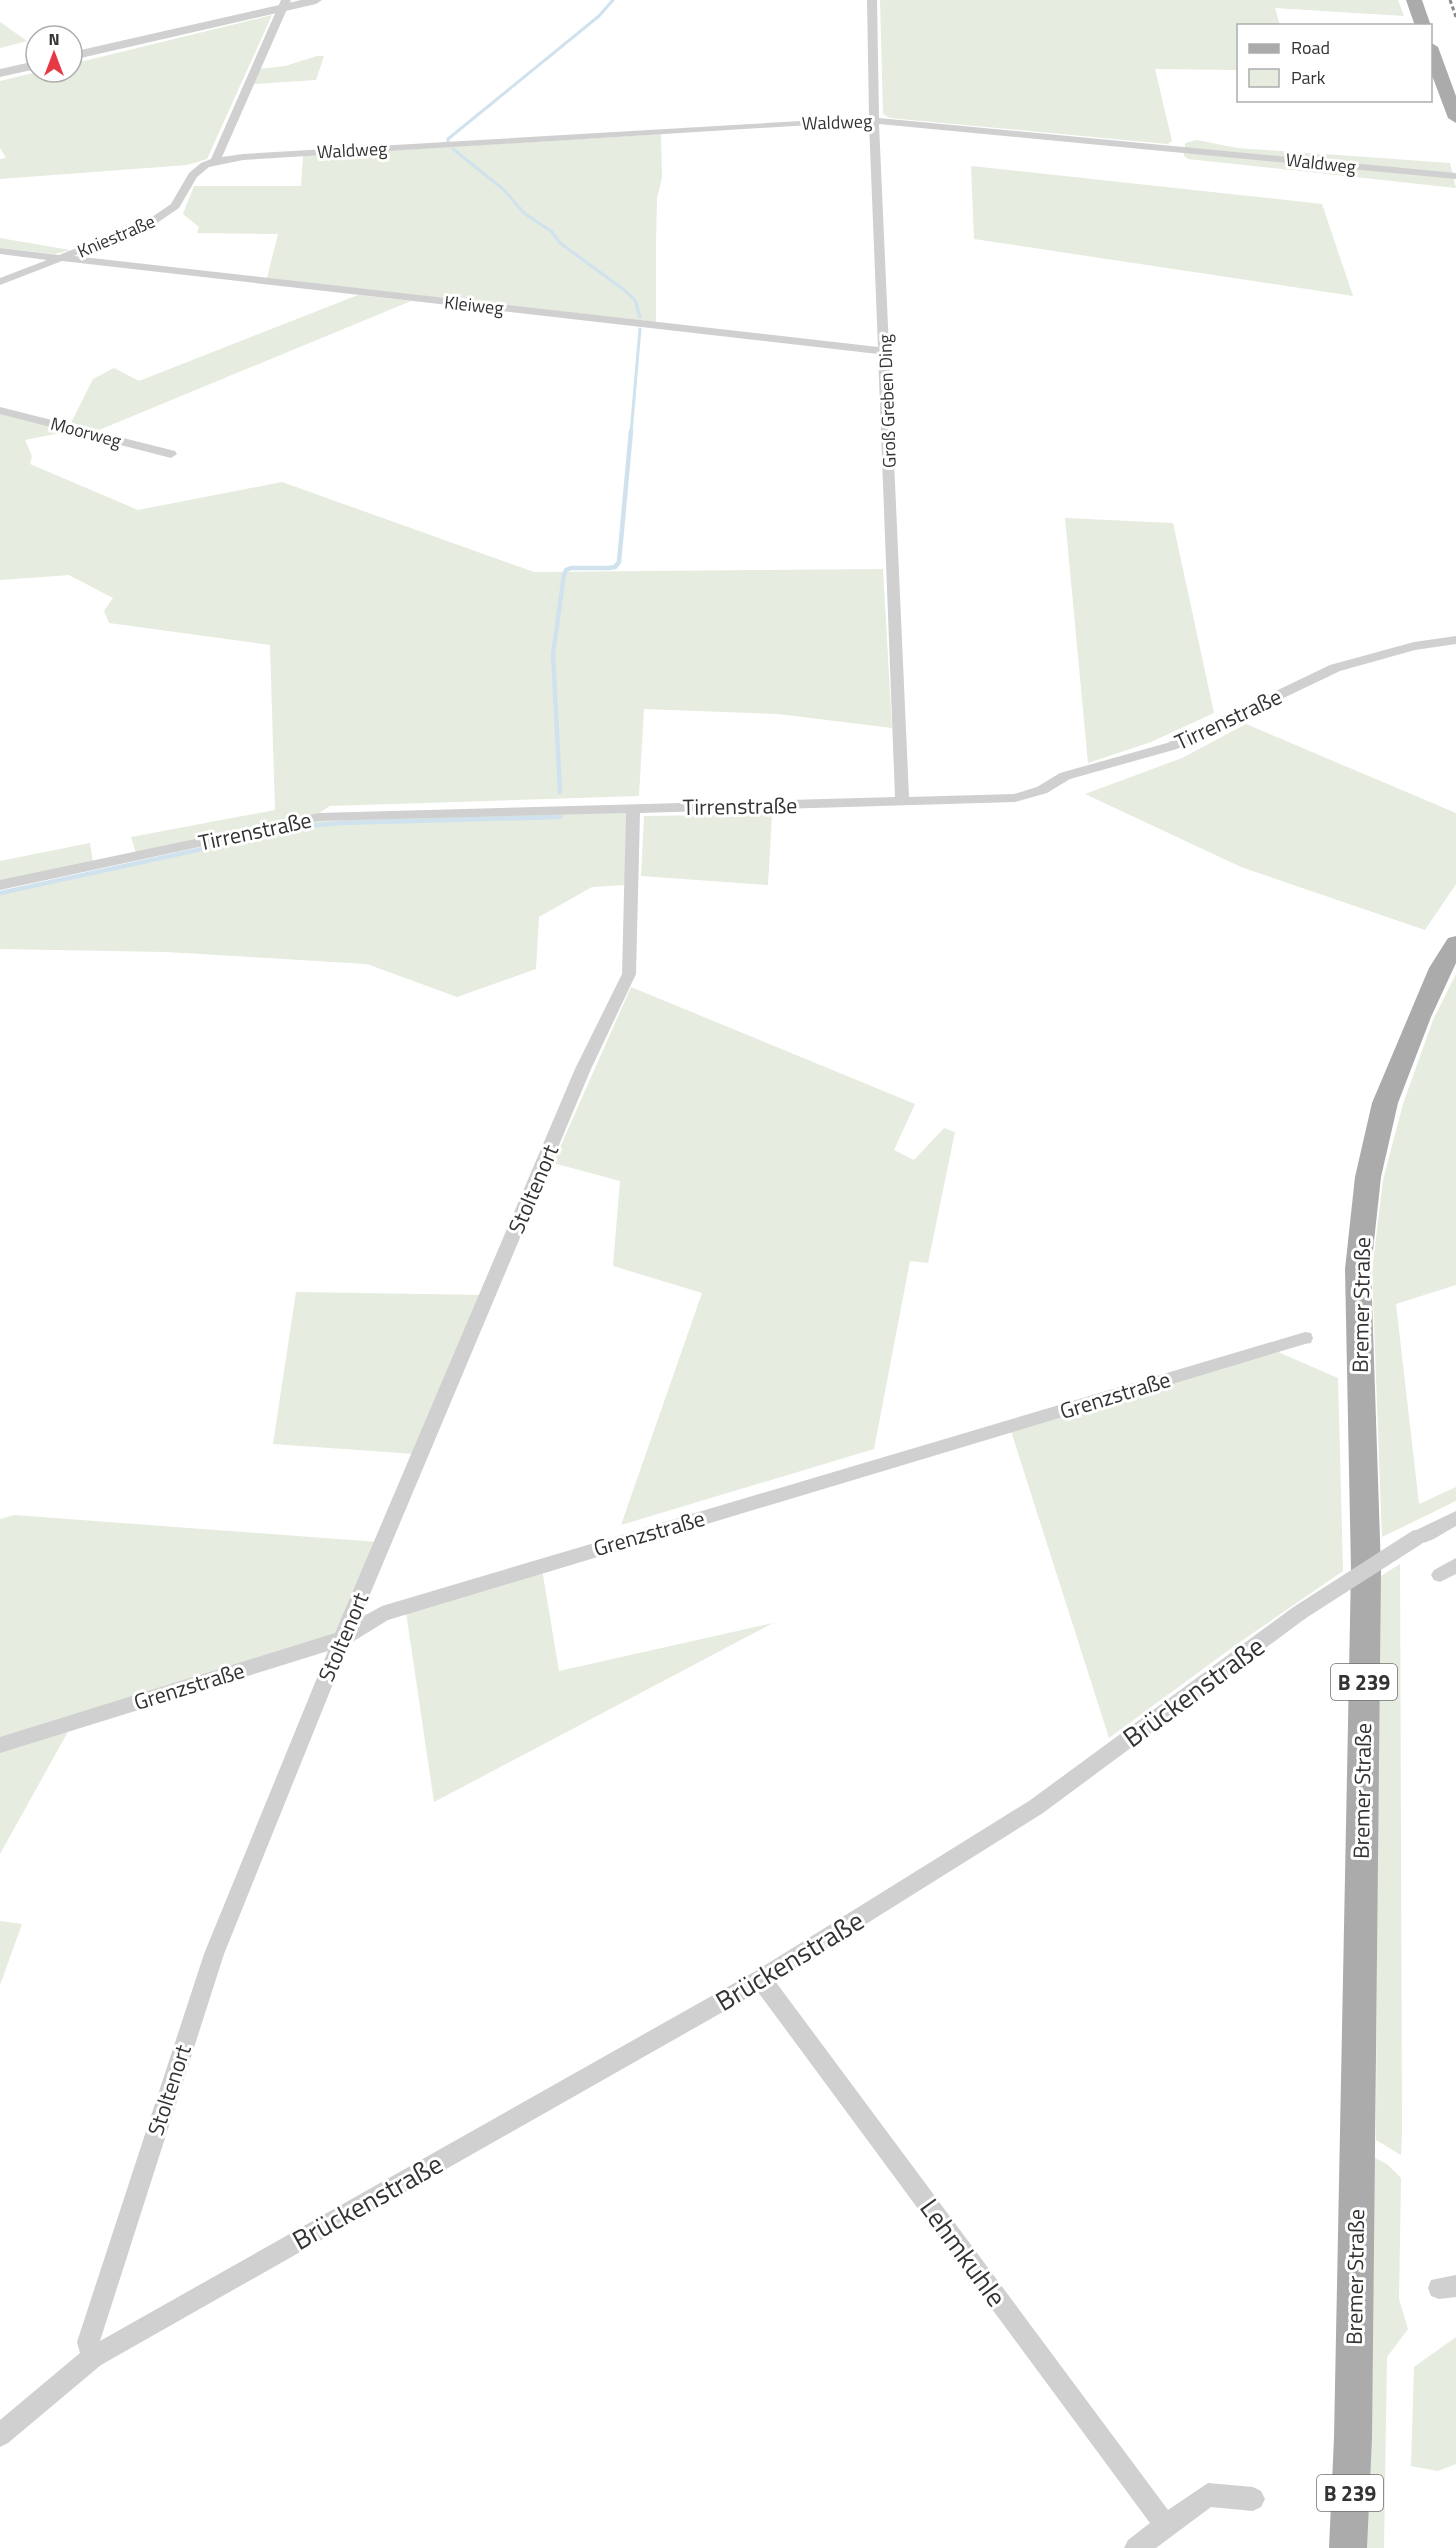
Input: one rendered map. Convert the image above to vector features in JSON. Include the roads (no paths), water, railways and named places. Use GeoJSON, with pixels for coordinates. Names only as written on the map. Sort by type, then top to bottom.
{"type":"FeatureCollection","features":[{"type":"Feature","properties":{"kind":"main road"},"geometry":{"type":"LineString","coordinates":[[1414,0],[1422,24]]}},
{"type":"Feature","properties":{"kind":"main road"},"geometry":{"type":"LineString","coordinates":[[1432,50],[1456,118]]}},
{"type":"Feature","properties":{"kind":"main road","name":"Bremer Straße"},"geometry":{"type":"LineString","coordinates":[[1348,2548],[1353,2438],[1365,1570],[1358,1269],[1368,1177],[1385,1103],[1419,1017],[1441,968],[1456,944]]}},
{"type":"Feature","properties":{"kind":"street"},"geometry":{"type":"LineString","coordinates":[[84,53],[284,4],[316,0]]}},
{"type":"Feature","properties":{"kind":"street","name":"Groß Greben Ding"},"geometry":{"type":"LineString","coordinates":[[872,0],[874,120],[902,802]]}},
{"type":"Feature","properties":{"kind":"street"},"geometry":{"type":"LineString","coordinates":[[216,161],[284,4]]}},
{"type":"Feature","properties":{"kind":"street"},"geometry":{"type":"LineString","coordinates":[[0,73],[24,67]]}},
{"type":"Feature","properties":{"kind":"street","name":"Waldweg"},"geometry":{"type":"LineString","coordinates":[[216,161],[243,157],[874,120],[1456,176]]}},
{"type":"Feature","properties":{"kind":"street","name":"Kniestraße"},"geometry":{"type":"LineString","coordinates":[[0,282],[62,259],[165,214],[181,198],[193,175],[216,161]]}},
{"type":"Feature","properties":{"kind":"street","name":"Kleiweg"},"geometry":{"type":"LineString","coordinates":[[0,252],[885,351]]}},
{"type":"Feature","properties":{"kind":"street","name":"Moorweg"},"geometry":{"type":"LineString","coordinates":[[0,410],[171,454]]}},
{"type":"Feature","properties":{"kind":"street","name":"Tirrenstraße"},"geometry":{"type":"LineString","coordinates":[[0,885],[319,817],[1015,798],[1027,795],[1065,776],[1172,746],[1335,668],[1414,646],[1456,640]]}},
{"type":"Feature","properties":{"kind":"street","name":"Stoltenort"},"geometry":{"type":"LineString","coordinates":[[93,2357],[88,2342],[213,1954],[342,1639],[583,1069],[629,974],[633,808]]}},
{"type":"Feature","properties":{"kind":"street","name":"Grenzstraße"},"geometry":{"type":"LineString","coordinates":[[0,1744],[342,1639],[382,1614],[1305,1338]]}},
{"type":"Feature","properties":{"kind":"street","name":"Brückenstraße"},"geometry":{"type":"LineString","coordinates":[[93,2357],[762,1979],[1036,1807],[1343,1583],[1416,1538],[1456,1518]]}},
{"type":"Feature","properties":{"kind":"street"},"geometry":{"type":"LineString","coordinates":[[1440,1575],[1456,1565]]}},
{"type":"Feature","properties":{"kind":"street","name":"Lehmkuhle"},"geometry":{"type":"LineString","coordinates":[[762,1979],[1166,2526]]}},
{"type":"Feature","properties":{"kind":"street"},"geometry":{"type":"LineString","coordinates":[[0,2435],[93,2357]]}},
{"type":"Feature","properties":{"kind":"street"},"geometry":{"type":"LineString","coordinates":[[1136,2548],[1208,2495],[1253,2499]]}},
{"type":"Feature","properties":{"kind":"waterway"},"geometry":{"type":"LineString","coordinates":[[448,142],[448,139],[599,16],[613,0]]}},
{"type":"Feature","properties":{"kind":"waterway"},"geometry":{"type":"LineString","coordinates":[[453,149],[503,189],[525,214],[551,231],[560,243],[623,289],[635,300],[640,317]]}},
{"type":"Feature","properties":{"kind":"waterway"},"geometry":{"type":"LineString","coordinates":[[631,433],[640,329]]}},
{"type":"Feature","properties":{"kind":"waterway"},"geometry":{"type":"LineString","coordinates":[[560,792],[553,654],[564,575],[566,570],[571,568],[609,568],[615,567],[619,562],[631,431]]}},
{"type":"Feature","properties":{"kind":"waterway"},"geometry":{"type":"LineString","coordinates":[[0,893],[308,826],[341,823],[560,817]]}},
{"type":"Feature","properties":{"kind":"railway"},"geometry":{"type":"LineString","coordinates":[[1450,0],[1456,17]]}}]}
